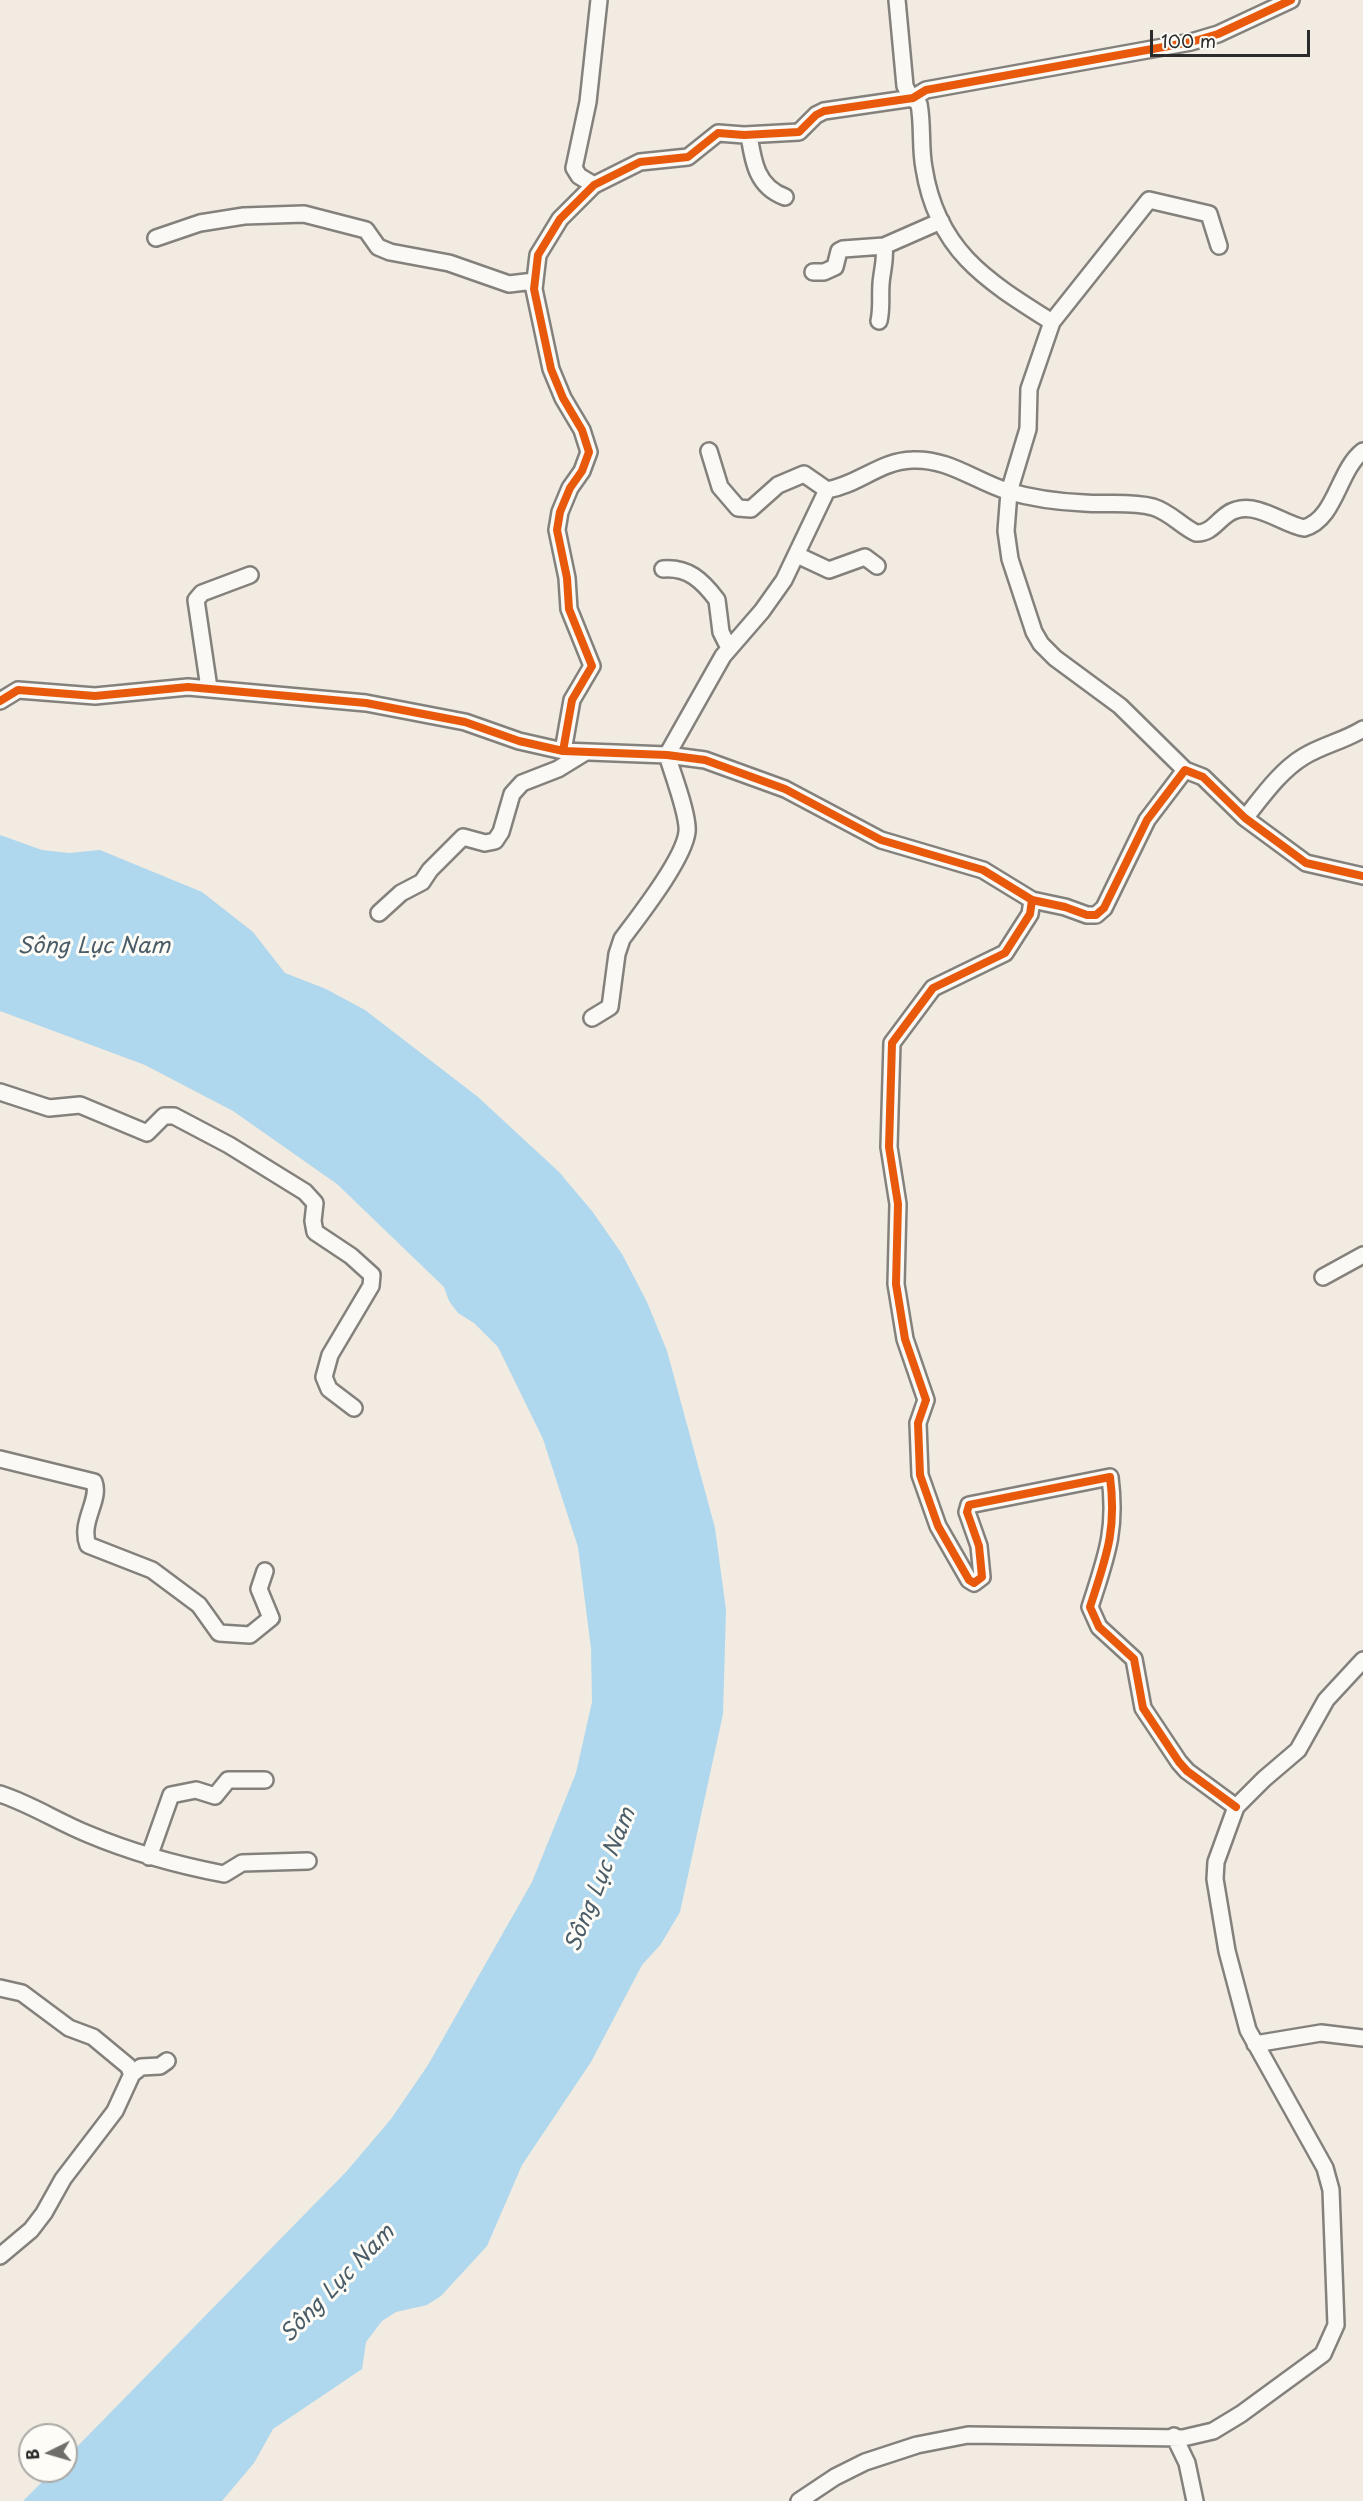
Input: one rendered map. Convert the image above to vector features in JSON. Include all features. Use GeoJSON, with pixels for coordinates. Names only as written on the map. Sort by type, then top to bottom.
{"type":"FeatureCollection","features":[{"type":"Feature","properties":{"kind":"street"},"geometry":{"type":"LineString","coordinates":[[594,185],[579,177],[574,168],[588,102],[599,0]]}},
{"type":"Feature","properties":{"kind":"street"},"geometry":{"type":"LineString","coordinates":[[897,0],[905,86],[920,107],[927,186],[941,221],[970,266],[1052,322]]}},
{"type":"Feature","properties":{"kind":"street"},"geometry":{"type":"LineString","coordinates":[[563,751],[572,700],[592,666],[569,609],[567,578],[557,530],[570,488],[582,471],[590,452],[582,430],[563,398],[551,369],[534,281],[538,255],[560,219],[594,185],[640,162],[688,156],[718,133],[749,135],[799,132],[816,115],[824,111],[913,98],[926,90],[1198,40],[1218,34],[1291,0]]}},
{"type":"Feature","properties":{"kind":"street"},"geometry":{"type":"LineString","coordinates":[[749,135],[752,156],[764,185],[786,197]]}},
{"type":"Feature","properties":{"kind":"street"},"geometry":{"type":"LineString","coordinates":[[1219,246],[1209,214],[1149,200],[1052,322],[1031,378],[1028,397],[1028,429],[1009,492],[1007,549],[1033,630],[1041,644],[1055,658],[1120,706],[1185,770],[1210,781],[1245,818],[1311,866],[1363,876]]}},
{"type":"Feature","properties":{"kind":"street"},"geometry":{"type":"LineString","coordinates":[[156,238],[177,229],[211,221],[244,216],[304,214],[366,230],[378,247],[390,252],[449,264],[500,282],[518,284],[534,281]]}},
{"type":"Feature","properties":{"kind":"street"},"geometry":{"type":"LineString","coordinates":[[813,272],[825,272],[835,267],[839,251],[843,249],[884,246],[941,221]]}},
{"type":"Feature","properties":{"kind":"street"},"geometry":{"type":"LineString","coordinates":[[879,321],[883,305],[881,287],[885,263],[884,246]]}},
{"type":"Feature","properties":{"kind":"street"},"geometry":{"type":"LineString","coordinates":[[709,451],[720,487],[738,508],[751,509],[778,484],[804,474],[827,490],[848,486],[890,464],[915,459],[936,462],[1009,492],[1084,503],[1154,507],[1164,511],[1196,533],[1208,531],[1228,513],[1239,509],[1257,511],[1304,528],[1320,518],[1351,462],[1363,451]]}},
{"type":"Feature","properties":{"kind":"street"},"geometry":{"type":"LineString","coordinates":[[592,1018],[610,1007],[617,954],[622,939],[675,860],[685,839],[686,822],[667,755],[694,703],[729,648],[766,606],[797,555],[827,490]]}},
{"type":"Feature","properties":{"kind":"street"},"geometry":{"type":"LineString","coordinates":[[797,555],[829,570],[865,557],[877,566]]}},
{"type":"Feature","properties":{"kind":"street"},"geometry":{"type":"LineString","coordinates":[[663,569],[685,570],[703,583],[714,596],[717,600],[721,632],[729,648]]}},
{"type":"Feature","properties":{"kind":"street"},"geometry":{"type":"LineString","coordinates":[[209,688],[196,600],[202,593],[250,575]]}},
{"type":"Feature","properties":{"kind":"street"},"geometry":{"type":"LineString","coordinates":[[0,701],[18,690],[95,696],[177,687],[209,688],[366,703],[456,720],[519,741],[563,751],[667,755],[714,762],[747,773],[800,796],[881,840],[983,870],[1032,900],[1087,915],[1101,912],[1147,820],[1185,770]]}},
{"type":"Feature","properties":{"kind":"street"},"geometry":{"type":"LineString","coordinates":[[1245,818],[1288,769],[1304,756],[1347,739],[1363,729]]}},
{"type":"Feature","properties":{"kind":"street"},"geometry":{"type":"LineString","coordinates":[[379,914],[401,893],[422,882],[430,870],[463,837],[485,843],[495,841],[501,831],[512,794],[522,783],[558,769],[584,753]]}},
{"type":"Feature","properties":{"kind":"street"},"geometry":{"type":"LineString","coordinates":[[1032,900],[1030,914],[1005,954],[933,988],[914,1012],[890,1050],[892,1080],[889,1147],[898,1204],[896,1284],[905,1339],[926,1401],[918,1423],[921,1485],[938,1526],[969,1580],[975,1584],[982,1577],[982,1561],[967,1512],[969,1505],[1110,1476],[1113,1497],[1111,1543],[1090,1607],[1093,1617],[1099,1627],[1134,1659],[1143,1708],[1183,1767],[1236,1807]]}},
{"type":"Feature","properties":{"kind":"street"},"geometry":{"type":"LineString","coordinates":[[0,1092],[49,1108],[80,1105],[147,1133],[164,1116],[174,1116],[229,1145],[305,1192],[315,1203],[313,1221],[315,1232],[351,1256],[372,1275],[370,1286],[330,1355],[324,1377],[329,1389],[354,1408]]}},
{"type":"Feature","properties":{"kind":"street"},"geometry":{"type":"LineString","coordinates":[[1323,1277],[1363,1255]]}},
{"type":"Feature","properties":{"kind":"street"},"geometry":{"type":"LineString","coordinates":[[0,1459],[94,1482],[96,1489],[84,1531],[88,1545],[152,1570],[199,1605],[219,1633],[250,1635],[271,1618],[259,1589],[265,1571]]}},
{"type":"Feature","properties":{"kind":"street"},"geometry":{"type":"LineString","coordinates":[[799,2501],[834,2477],[865,2462],[917,2445],[968,2435],[1157,2439],[1174,2436],[1183,2438],[1213,2431],[1241,2414],[1323,2354],[1336,2325],[1331,2190],[1325,2168],[1248,2030],[1227,1951],[1215,1879],[1216,1862],[1236,1807],[1298,1750],[1326,1700],[1363,1660]]}},
{"type":"Feature","properties":{"kind":"street"},"geometry":{"type":"LineString","coordinates":[[149,1857],[171,1795],[196,1791],[214,1796],[228,1780],[265,1780]]}},
{"type":"Feature","properties":{"kind":"street"},"geometry":{"type":"LineString","coordinates":[[0,1794],[46,1812],[87,1834],[149,1857],[224,1874],[242,1863],[309,1861]]}},
{"type":"Feature","properties":{"kind":"street"},"geometry":{"type":"LineString","coordinates":[[0,1988],[22,1993],[69,2028],[93,2037],[128,2066],[132,2074]]}},
{"type":"Feature","properties":{"kind":"street"},"geometry":{"type":"LineString","coordinates":[[1255,2044],[1321,2033],[1363,2038]]}},
{"type":"Feature","properties":{"kind":"street"},"geometry":{"type":"LineString","coordinates":[[0,2256],[31,2230],[44,2213],[63,2179],[115,2111],[132,2074],[141,2067],[159,2066],[167,2061]]}},
{"type":"Feature","properties":{"kind":"street"},"geometry":{"type":"LineString","coordinates":[[1174,2436],[1188,2463],[1195,2501]]}},
{"type":"Feature","properties":{"kind":"water","name":"Sông Lục Nam"},"geometry":{"type":"Polygon","coordinates":[[[0,835],[42,850],[69,853],[100,850],[202,892],[253,932],[285,973],[326,989],[365,1010],[478,1097],[559,1172],[592,1211],[622,1254],[647,1302],[667,1351],[715,1528],[726,1610],[723,1714],[680,1912],[661,1944],[642,1965],[591,2062],[522,2165],[487,2246],[441,2296],[427,2305],[396,2312],[382,2321],[366,2342],[362,2369],[273,2429],[254,2463],[222,2501],[23,2501],[41,2483],[78,2483],[78,2446],[346,2172],[391,2119],[428,2065],[532,1882],[576,1773],[592,1702],[591,1648],[578,1547],[543,1439],[498,1347],[474,1323],[458,1313],[449,1301],[444,1287],[337,1184],[233,1111],[145,1065],[0,1011],[0,835]]]}},
{"type":"Feature","properties":{"kind":"cycle path"},"geometry":{"type":"LineString","coordinates":[[563,751],[572,700],[592,666],[569,609],[567,578],[557,530],[560,512],[570,488],[582,471],[589,452],[582,430],[563,398],[551,369],[534,289],[538,255],[560,219],[594,185],[640,162],[688,157],[718,133],[744,135],[799,132],[816,115],[824,111],[913,98],[926,90],[1191,42],[1218,34],[1291,0]]}},
{"type":"Feature","properties":{"kind":"cycle path"},"geometry":{"type":"LineString","coordinates":[[0,701],[18,690],[95,696],[188,687],[366,703],[465,722],[519,741],[563,751],[667,755],[705,760],[785,789],[881,840],[983,870],[1032,900],[1065,907],[1087,915],[1096,915],[1104,908],[1147,820],[1185,770],[1203,777],[1245,818],[1306,863],[1363,876]]}},
{"type":"Feature","properties":{"kind":"cycle path"},"geometry":{"type":"LineString","coordinates":[[1032,900],[1030,914],[1005,953],[933,988],[892,1043],[889,1147],[898,1204],[896,1284],[905,1339],[926,1400],[918,1423],[920,1475],[938,1526],[969,1580],[974,1583],[982,1577],[979,1546],[967,1512],[969,1505],[1110,1477],[1112,1513],[1109,1544],[1090,1607],[1099,1627],[1134,1659],[1143,1708],[1179,1762],[1187,1771],[1236,1807]]}}]}
